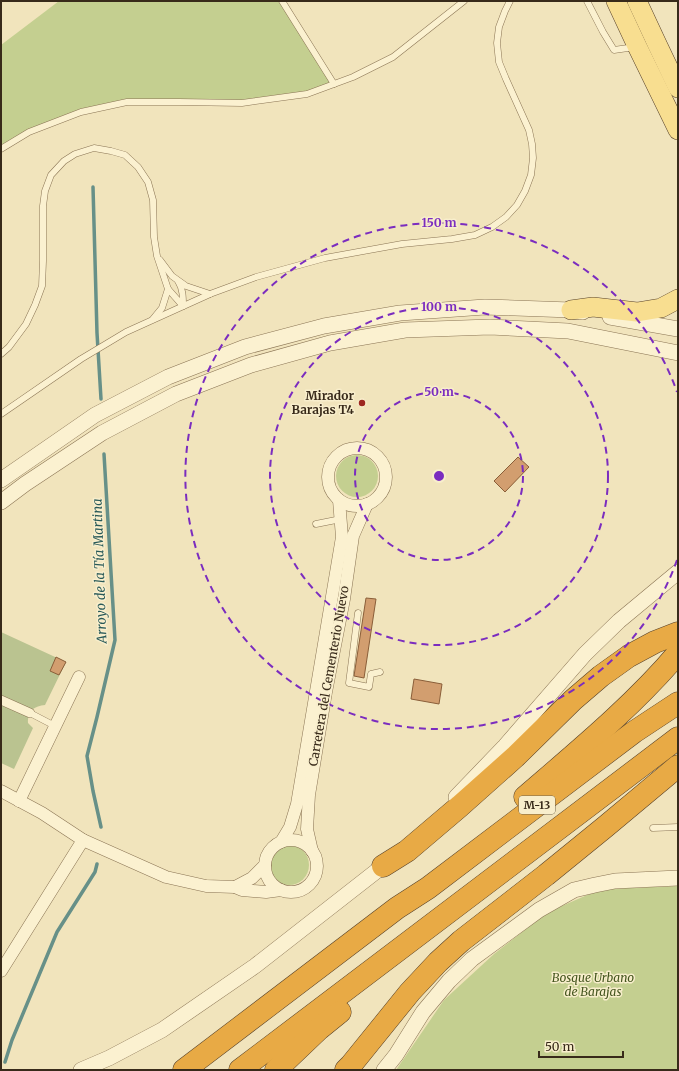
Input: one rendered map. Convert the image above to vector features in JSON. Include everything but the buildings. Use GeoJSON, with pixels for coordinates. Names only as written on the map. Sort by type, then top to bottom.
{"type":"FeatureCollection","features":[{"type":"Feature","properties":{"kind":"highway"},"geometry":{"type":"LineString","coordinates":[[383,866],[408,851],[460,806],[515,757],[573,700],[601,676],[629,656],[655,642],[678,633]]}},
{"type":"Feature","properties":{"kind":"highway"},"geometry":{"type":"LineString","coordinates":[[397,908],[424,881],[501,818],[574,755],[636,698],[678,653]]}},
{"type":"Feature","properties":{"kind":"highway","name":"M-13"},"geometry":{"type":"LineString","coordinates":[[184,1070],[397,908],[428,888],[634,732],[678,703]]}},
{"type":"Feature","properties":{"kind":"highway","name":"M-13"},"geometry":{"type":"LineString","coordinates":[[240,1070],[678,738]]}},
{"type":"Feature","properties":{"kind":"highway"},"geometry":{"type":"LineString","coordinates":[[346,1070],[410,992],[438,962],[462,940],[546,875],[678,766]]}},
{"type":"Feature","properties":{"kind":"highway"},"geometry":{"type":"LineString","coordinates":[[276,1070],[319,1029],[370,986],[464,912],[489,882]]}},
{"type":"Feature","properties":{"kind":"main road"},"geometry":{"type":"LineString","coordinates":[[616,1],[678,130]]}},
{"type":"Feature","properties":{"kind":"main road"},"geometry":{"type":"LineString","coordinates":[[637,1],[678,88]]}},
{"type":"Feature","properties":{"kind":"main road"},"geometry":{"type":"LineString","coordinates":[[571,310],[593,307],[638,312],[661,308],[678,299]]}},
{"type":"Feature","properties":{"kind":"street"},"geometry":{"type":"LineString","coordinates":[[1,480],[96,415],[168,377],[245,347],[324,326],[400,313],[486,306],[571,310],[678,329]]}},
{"type":"Feature","properties":{"kind":"street"},"geometry":{"type":"LineString","coordinates":[[1,502],[25,484],[102,433],[176,394],[251,364],[330,343],[405,330],[490,327],[568,331],[678,353]]}},
{"type":"Feature","properties":{"kind":"street"},"geometry":{"type":"LineString","coordinates":[[353,448],[362,448],[372,451],[379,457],[384,465],[386,484],[382,493],[375,500],[367,504],[357,506],[339,500],[329,484],[328,474],[331,465],[336,457],[344,451],[353,448]]}},
{"type":"Feature","properties":{"kind":"street","name":"Carretera del Cementerio Nuevo"},"geometry":{"type":"LineString","coordinates":[[281,842],[290,827],[297,804],[342,537],[339,500]]}},
{"type":"Feature","properties":{"kind":"street","name":"Carretera del Cementerio Nuevo"},"geometry":{"type":"LineString","coordinates":[[312,851],[307,829],[309,795],[326,692],[344,599],[353,536],[367,504]]}},
{"type":"Feature","properties":{"kind":"street"},"geometry":{"type":"LineString","coordinates":[[81,1070],[109,1058],[162,1030],[255,966],[383,866],[449,804],[505,746],[585,654],[619,621],[678,572]]}},
{"type":"Feature","properties":{"kind":"street"},"geometry":{"type":"LineString","coordinates":[[19,801],[79,677]]}},
{"type":"Feature","properties":{"kind":"street"},"geometry":{"type":"LineString","coordinates":[[1,700],[30,713]]}},
{"type":"Feature","properties":{"kind":"street"},"geometry":{"type":"LineString","coordinates":[[1,791],[42,813],[83,840],[166,877],[206,886],[235,887],[242,890],[266,892],[280,890]]}},
{"type":"Feature","properties":{"kind":"street"},"geometry":{"type":"LineString","coordinates":[[1,971],[83,840]]}},
{"type":"Feature","properties":{"kind":"street"},"geometry":{"type":"LineString","coordinates":[[289,840],[298,841],[306,844],[312,851],[317,867],[316,875],[311,883],[297,892],[280,890],[273,886],[265,873],[265,865],[269,851],[274,846],[289,840]]}},
{"type":"Feature","properties":{"kind":"street"},"geometry":{"type":"LineString","coordinates":[[235,887],[252,878],[265,865]]}},
{"type":"Feature","properties":{"kind":"street"},"geometry":{"type":"LineString","coordinates":[[384,1070],[396,1055],[423,1012],[449,981],[472,959],[539,910],[574,890],[595,885],[615,881],[678,878]]}},
{"type":"Feature","properties":{"kind":"lane"},"geometry":{"type":"LineString","coordinates":[[282,1],[334,84]]}},
{"type":"Feature","properties":{"kind":"lane"},"geometry":{"type":"LineString","coordinates":[[1,149],[29,132],[81,112],[127,102],[242,103],[307,94],[353,77],[393,57],[464,1]]}},
{"type":"Feature","properties":{"kind":"lane"},"geometry":{"type":"LineString","coordinates":[[1,414],[80,358],[126,332],[210,294],[256,278],[325,258],[402,244],[452,240],[475,235],[492,227],[506,217],[517,205],[525,191],[531,174],[533,158],[529,130],[499,62],[497,43],[499,27],[510,1]]}},
{"type":"Feature","properties":{"kind":"lane"},"geometry":{"type":"LineString","coordinates":[[587,1],[614,50],[637,46]]}},
{"type":"Feature","properties":{"kind":"lane"},"geometry":{"type":"LineString","coordinates":[[1,354],[9,347],[26,324],[35,306],[42,286],[43,206],[45,192],[51,175],[64,162],[76,154],[94,148],[125,155],[138,167],[148,182],[152,200],[156,256],[168,289],[183,306]]}},
{"type":"Feature","properties":{"kind":"lane"},"geometry":{"type":"LineString","coordinates":[[156,256],[176,279],[186,286],[210,294]]}},
{"type":"Feature","properties":{"kind":"lane"},"geometry":{"type":"LineString","coordinates":[[176,279],[181,287],[183,306]]}},
{"type":"Feature","properties":{"kind":"lane"},"geometry":{"type":"LineString","coordinates":[[153,320],[162,308],[168,289]]}},
{"type":"Feature","properties":{"kind":"lane"},"geometry":{"type":"LineString","coordinates":[[316,524],[341,519]]}},
{"type":"Feature","properties":{"kind":"lane"},"geometry":{"type":"LineString","coordinates":[[358,613],[349,683],[369,687],[371,674],[380,672]]}},
{"type":"Feature","properties":{"kind":"lane"},"geometry":{"type":"LineString","coordinates":[[30,713],[55,726]]}},
{"type":"Feature","properties":{"kind":"lane"},"geometry":{"type":"LineString","coordinates":[[653,828],[678,827]]}},
{"type":"Feature","properties":{"kind":"green space"},"geometry":{"type":"Polygon","coordinates":[[[59,1],[282,1],[334,84],[307,94],[242,103],[127,102],[81,112],[29,132],[1,149],[1,45],[59,1]]]}},
{"type":"Feature","properties":{"kind":"green space"},"geometry":{"type":"Polygon","coordinates":[[[353,455],[361,455],[369,458],[375,464],[378,476],[375,488],[369,494],[361,497],[353,497],[345,494],[339,488],[336,480],[336,472],[339,464],[345,458],[353,455]]]}},
{"type":"Feature","properties":{"kind":"green space"},"geometry":{"type":"Polygon","coordinates":[[[1,632],[66,662],[45,705],[35,708],[30,712],[28,723],[33,728],[14,769],[1,763],[1,632]]]}},
{"type":"Feature","properties":{"kind":"green space"},"geometry":{"type":"Polygon","coordinates":[[[285,845],[293,845],[300,848],[306,854],[309,865],[306,876],[300,882],[293,885],[285,885],[278,882],[272,876],[269,869],[269,861],[272,854],[278,848],[285,845]]]}},
{"type":"Feature","properties":{"kind":"green space","name":"Bosque Urbano de Barajas"},"geometry":{"type":"Polygon","coordinates":[[[678,886],[678,1070],[396,1070],[444,1000],[494,954],[548,912],[601,889],[678,886]]]}},
{"type":"Feature","properties":{"kind":"waterway","name":"Arroyo de la Tía Martina"},"geometry":{"type":"LineString","coordinates":[[93,187],[97,333],[101,399]]}},
{"type":"Feature","properties":{"kind":"waterway","name":"Arroyo de la Tía Martina"},"geometry":{"type":"LineString","coordinates":[[101,827],[87,756],[115,640],[104,454]]}},
{"type":"Feature","properties":{"kind":"waterway","name":"Arroyo de la Tía Martina"},"geometry":{"type":"LineString","coordinates":[[5,1062],[12,1040],[57,932],[95,872],[97,864]]}},
{"type":"Feature","properties":{"kind":"place","name":"Mirador Barajas T4"},"geometry":{"type":"Point","coordinates":[362,403]}}]}
